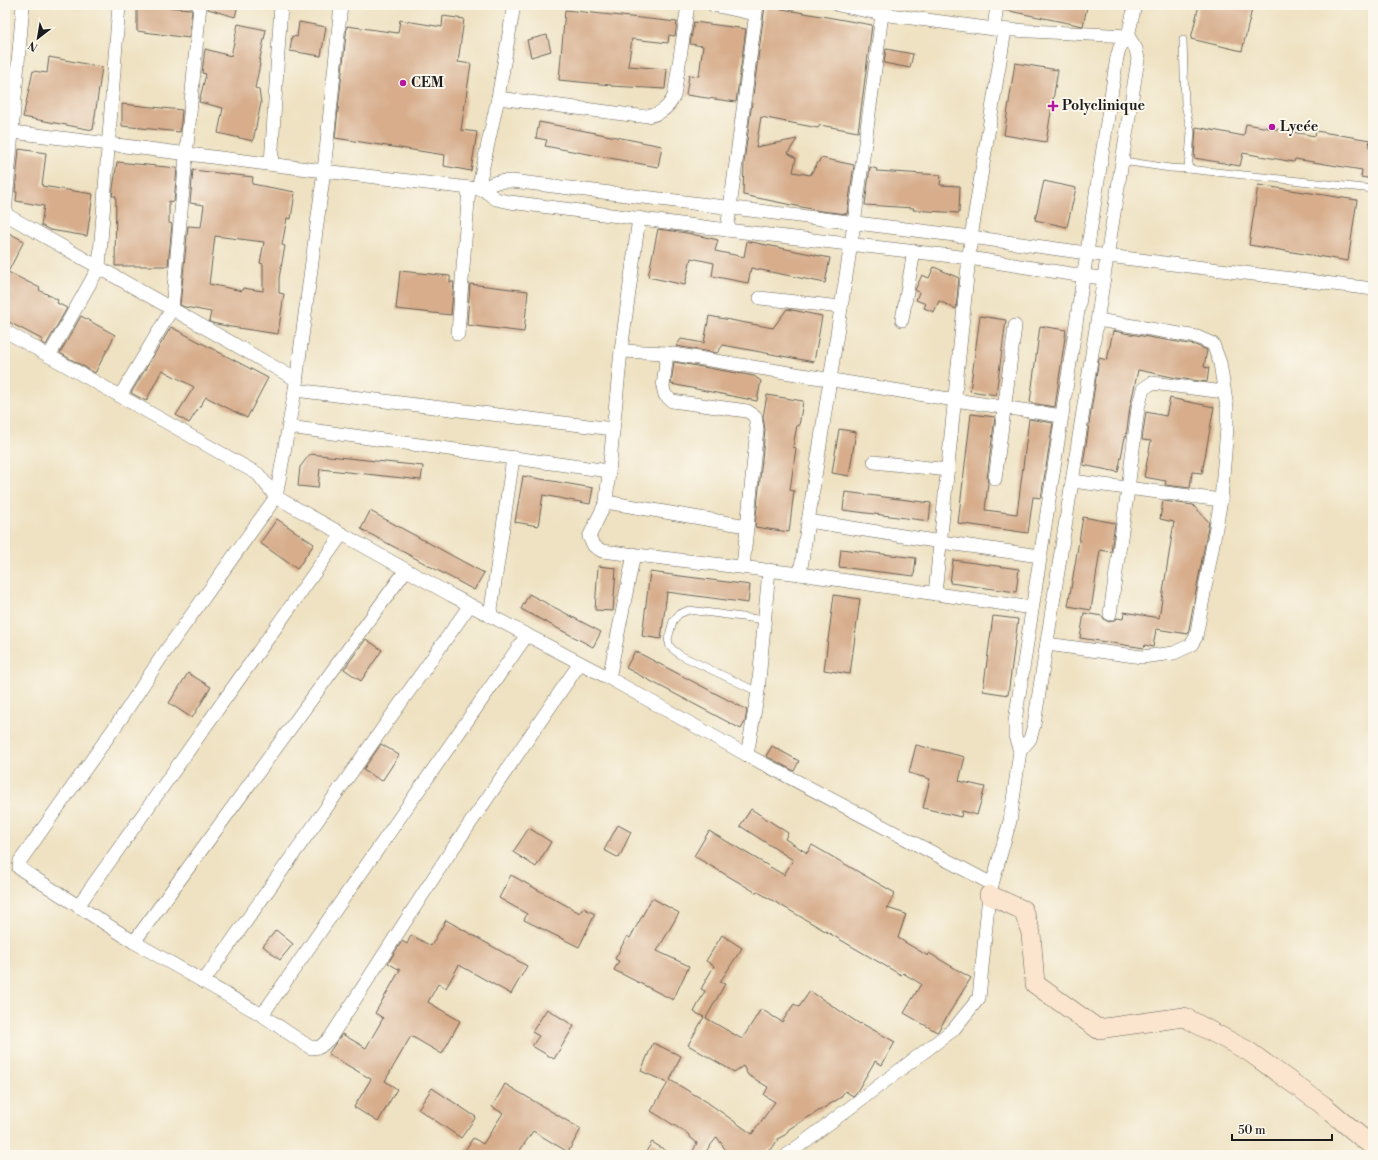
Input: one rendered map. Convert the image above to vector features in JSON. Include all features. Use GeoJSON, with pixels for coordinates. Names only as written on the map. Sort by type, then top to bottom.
{"type":"FeatureCollection","features":[{"type":"Feature","properties":{"kind":"street"},"geometry":{"type":"LineString","coordinates":[[23,5],[9,132],[5,213],[172,309],[296,385],[613,429]]}},
{"type":"Feature","properties":{"kind":"street"},"geometry":{"type":"LineString","coordinates":[[49,356],[99,267],[119,5]]}},
{"type":"Feature","properties":{"kind":"street"},"geometry":{"type":"LineString","coordinates":[[120,396],[172,309],[200,5]]}},
{"type":"Feature","properties":{"kind":"street"},"geometry":{"type":"LineString","coordinates":[[271,164],[281,5]]}},
{"type":"Feature","properties":{"kind":"street"},"geometry":{"type":"LineString","coordinates":[[341,5],[324,171],[296,385],[276,497],[160,658],[122,717],[20,861],[19,868],[134,942],[262,1015],[311,1048],[320,1047],[330,1038],[444,860],[580,663]]}},
{"type":"Feature","properties":{"kind":"street"},"geometry":{"type":"LineString","coordinates":[[458,334],[477,189],[498,98],[514,5]]}},
{"type":"Feature","properties":{"kind":"street"},"geometry":{"type":"LineString","coordinates":[[498,98],[648,117],[656,115],[667,107],[674,96],[688,5]]}},
{"type":"Feature","properties":{"kind":"street"},"geometry":{"type":"LineString","coordinates":[[713,5],[756,10],[727,230]]}},
{"type":"Feature","properties":{"kind":"street"},"geometry":{"type":"LineString","coordinates":[[838,5],[882,9],[999,29],[1128,36]]}},
{"type":"Feature","properties":{"kind":"street"},"geometry":{"type":"LineString","coordinates":[[935,594],[971,237],[999,29],[997,5]]}},
{"type":"Feature","properties":{"kind":"street"},"geometry":{"type":"LineString","coordinates":[[787,1155],[953,1030],[979,998],[991,890],[1010,821],[1020,751],[1015,736],[1015,721],[1117,57],[1120,47],[1128,36],[1135,5]]}},
{"type":"Feature","properties":{"kind":"street"},"geometry":{"type":"LineString","coordinates":[[800,574],[854,224],[882,9]]}},
{"type":"Feature","properties":{"kind":"street"},"geometry":{"type":"LineString","coordinates":[[1020,751],[1030,739],[1032,732],[1123,161],[1138,59],[1134,44],[1128,36]]}},
{"type":"Feature","properties":{"kind":"street"},"geometry":{"type":"LineString","coordinates":[[9,132],[477,189],[503,201],[727,230],[969,258],[1104,278]]}},
{"type":"Feature","properties":{"kind":"street"},"geometry":{"type":"LineString","coordinates":[[477,189],[494,182],[512,181],[730,207],[854,224],[971,237],[1108,256],[1373,289]]}},
{"type":"Feature","properties":{"kind":"street"},"geometry":{"type":"LineString","coordinates":[[639,218],[621,351],[606,502],[589,537],[594,546],[602,551],[800,574],[1032,608]]}},
{"type":"Feature","properties":{"kind":"street"},"geometry":{"type":"LineString","coordinates":[[902,320],[914,252]]}},
{"type":"Feature","properties":{"kind":"street"},"geometry":{"type":"LineString","coordinates":[[760,298],[841,307]]}},
{"type":"Feature","properties":{"kind":"street"},"geometry":{"type":"LineString","coordinates":[[1047,644],[1142,657],[1174,653],[1191,646],[1196,637],[1221,500],[1228,428],[1227,408],[1220,363],[1213,344],[1197,337],[1098,320]]}},
{"type":"Feature","properties":{"kind":"street"},"geometry":{"type":"LineString","coordinates":[[995,479],[1015,326]]}},
{"type":"Feature","properties":{"kind":"street"},"geometry":{"type":"LineString","coordinates":[[5,331],[258,474],[276,497],[490,616],[609,678],[991,890],[1023,910],[1031,933],[1035,984],[1098,1029],[1184,1017],[1248,1051],[1323,1105],[1373,1147]]}},
{"type":"Feature","properties":{"kind":"street"},"geometry":{"type":"LineString","coordinates":[[621,351],[667,352],[955,400],[1062,416]]}},
{"type":"Feature","properties":{"kind":"street"},"geometry":{"type":"LineString","coordinates":[[667,352],[663,387],[665,396],[672,400],[747,411],[755,416],[757,429],[743,567]]}},
{"type":"Feature","properties":{"kind":"street"},"geometry":{"type":"LineString","coordinates":[[1110,614],[1138,408],[1143,389],[1152,382],[1224,392]]}},
{"type":"Feature","properties":{"kind":"street"},"geometry":{"type":"LineString","coordinates":[[289,427],[609,471]]}},
{"type":"Feature","properties":{"kind":"street"},"geometry":{"type":"LineString","coordinates":[[490,616],[513,458]]}},
{"type":"Feature","properties":{"kind":"street"},"geometry":{"type":"LineString","coordinates":[[874,462],[948,470]]}},
{"type":"Feature","properties":{"kind":"street"},"geometry":{"type":"LineString","coordinates":[[1072,481],[1221,500]]}},
{"type":"Feature","properties":{"kind":"street"},"geometry":{"type":"LineString","coordinates":[[606,502],[747,526]]}},
{"type":"Feature","properties":{"kind":"street"},"geometry":{"type":"LineString","coordinates":[[808,521],[1040,556]]}},
{"type":"Feature","properties":{"kind":"street"},"geometry":{"type":"LineString","coordinates":[[78,906],[342,534]]}},
{"type":"Feature","properties":{"kind":"street"},"geometry":{"type":"LineString","coordinates":[[609,678],[634,554]]}},
{"type":"Feature","properties":{"kind":"street"},"geometry":{"type":"LineString","coordinates":[[134,942],[406,570]]}},
{"type":"Feature","properties":{"kind":"street"},"geometry":{"type":"LineString","coordinates":[[747,755],[758,692],[769,570]]}},
{"type":"Feature","properties":{"kind":"street"},"geometry":{"type":"LineString","coordinates":[[203,982],[470,605]]}},
{"type":"Feature","properties":{"kind":"street"},"geometry":{"type":"LineString","coordinates":[[262,1015],[527,635]]}},
{"type":"Feature","properties":{"kind":"lane"},"geometry":{"type":"LineString","coordinates":[[1183,40],[1185,104],[1191,132],[1188,168]]}},
{"type":"Feature","properties":{"kind":"lane"},"geometry":{"type":"LineString","coordinates":[[1123,161],[1170,168],[1188,168],[1373,189]]}},
{"type":"Feature","properties":{"kind":"lane"},"geometry":{"type":"LineString","coordinates":[[758,692],[680,655],[670,647],[668,639],[674,621],[679,614],[689,610],[765,620]]}},
{"type":"Feature","properties":{"kind":"building"},"geometry":{"type":"Polygon","coordinates":[[[137,5],[192,9],[189,38],[137,31],[137,5]]]}},
{"type":"Feature","properties":{"kind":"building"},"geometry":{"type":"Polygon","coordinates":[[[208,5],[238,5],[235,17],[208,9],[208,5]]]}},
{"type":"Feature","properties":{"kind":"building"},"geometry":{"type":"Polygon","coordinates":[[[1005,5],[1075,5],[1087,7],[1083,26],[1004,10],[1005,5]]]}},
{"type":"Feature","properties":{"kind":"building"},"geometry":{"type":"Polygon","coordinates":[[[1199,5],[1253,5],[1242,51],[1191,39],[1199,5]]]}},
{"type":"Feature","properties":{"kind":"building"},"geometry":{"type":"Polygon","coordinates":[[[765,6],[872,25],[858,132],[820,125],[818,128],[761,117],[756,147],[797,139],[788,153],[796,158],[793,172],[810,175],[821,158],[854,165],[847,214],[821,211],[743,195],[744,162],[765,6]]]}},
{"type":"Feature","properties":{"kind":"building"},"geometry":{"type":"Polygon","coordinates":[[[565,10],[677,22],[675,36],[669,35],[668,43],[632,39],[628,66],[667,69],[665,89],[611,86],[559,80],[565,10]]]}},
{"type":"Feature","properties":{"kind":"building","name":"CEM"},"geometry":{"type":"Polygon","coordinates":[[[443,16],[464,19],[458,62],[471,64],[461,130],[477,132],[471,171],[444,166],[445,155],[335,138],[347,26],[398,33],[400,20],[442,27],[443,16]]]}},
{"type":"Feature","properties":{"kind":"building"},"geometry":{"type":"Polygon","coordinates":[[[299,22],[326,27],[321,56],[290,51],[292,36],[297,37],[299,22]]]}},
{"type":"Feature","properties":{"kind":"building"},"geometry":{"type":"Polygon","coordinates":[[[694,22],[746,29],[736,102],[686,95],[689,75],[699,76],[703,46],[690,44],[694,22]]]}},
{"type":"Feature","properties":{"kind":"building"},"geometry":{"type":"Polygon","coordinates":[[[238,24],[266,30],[255,88],[259,90],[261,103],[253,141],[218,133],[223,108],[199,102],[206,74],[202,73],[205,49],[231,56],[238,24]]]}},
{"type":"Feature","properties":{"kind":"building"},"geometry":{"type":"Polygon","coordinates":[[[547,35],[551,51],[531,57],[527,40],[547,35]]]}},
{"type":"Feature","properties":{"kind":"building"},"geometry":{"type":"Polygon","coordinates":[[[886,49],[913,54],[910,68],[884,63],[886,49]]]}},
{"type":"Feature","properties":{"kind":"building"},"geometry":{"type":"Polygon","coordinates":[[[49,57],[102,67],[93,130],[23,117],[33,71],[47,73],[49,57]]]}},
{"type":"Feature","properties":{"kind":"building"},"geometry":{"type":"Polygon","coordinates":[[[1015,63],[1058,70],[1046,142],[1004,135],[1015,63]]]}},
{"type":"Feature","properties":{"kind":"building"},"geometry":{"type":"Polygon","coordinates":[[[122,104],[182,110],[180,132],[122,126],[122,104]]]}},
{"type":"Feature","properties":{"kind":"building"},"geometry":{"type":"Polygon","coordinates":[[[539,122],[662,146],[658,167],[545,146],[547,140],[536,138],[539,122]]]}},
{"type":"Feature","properties":{"kind":"building"},"geometry":{"type":"Polygon","coordinates":[[[1246,124],[1315,136],[1316,131],[1370,140],[1369,147],[1373,148],[1373,179],[1361,177],[1362,170],[1295,159],[1294,162],[1243,153],[1240,166],[1194,158],[1196,127],[1244,136],[1246,124]]]}},
{"type":"Feature","properties":{"kind":"building"},"geometry":{"type":"Polygon","coordinates":[[[19,149],[46,153],[42,186],[93,194],[87,236],[50,230],[41,225],[44,206],[16,201],[17,192],[15,192],[19,149]]]}},
{"type":"Feature","properties":{"kind":"building"},"geometry":{"type":"Polygon","coordinates":[[[117,162],[177,168],[174,202],[169,201],[169,223],[172,224],[168,266],[115,266],[116,196],[112,196],[117,162]]]}},
{"type":"Feature","properties":{"kind":"building"},"geometry":{"type":"Polygon","coordinates":[[[870,167],[877,169],[876,171],[941,175],[940,185],[960,186],[959,213],[865,205],[870,167]]]}},
{"type":"Feature","properties":{"kind":"building"},"geometry":{"type":"Polygon","coordinates":[[[193,170],[253,177],[252,184],[295,192],[291,219],[287,218],[282,245],[285,246],[279,278],[279,293],[284,294],[278,334],[212,323],[209,321],[211,312],[180,305],[188,226],[201,227],[204,205],[190,203],[193,170]],[[215,236],[209,284],[242,291],[243,288],[263,291],[263,264],[260,263],[264,242],[215,236]]]}},
{"type":"Feature","properties":{"kind":"building"},"geometry":{"type":"Polygon","coordinates":[[[1044,181],[1076,188],[1067,227],[1035,220],[1044,181]]]}},
{"type":"Feature","properties":{"kind":"building"},"geometry":{"type":"Polygon","coordinates":[[[1258,185],[1357,200],[1348,261],[1249,245],[1258,185]]]}},
{"type":"Feature","properties":{"kind":"building"},"geometry":{"type":"Polygon","coordinates":[[[658,229],[687,233],[718,240],[715,251],[744,257],[747,241],[830,258],[825,283],[751,268],[748,283],[712,276],[714,263],[691,258],[685,285],[648,277],[658,229]]]}},
{"type":"Feature","properties":{"kind":"building"},"geometry":{"type":"Polygon","coordinates":[[[5,231],[24,241],[8,272],[40,288],[39,290],[58,300],[57,303],[67,308],[46,345],[41,342],[43,340],[5,320],[5,231]]]}},
{"type":"Feature","properties":{"kind":"building"},"geometry":{"type":"Polygon","coordinates":[[[934,267],[959,278],[956,309],[939,301],[934,312],[924,308],[926,304],[916,300],[919,292],[915,290],[922,275],[929,278],[934,267]]]}},
{"type":"Feature","properties":{"kind":"building"},"geometry":{"type":"Polygon","coordinates":[[[400,271],[450,276],[450,282],[454,282],[451,315],[396,309],[400,271]]]}},
{"type":"Feature","properties":{"kind":"building"},"geometry":{"type":"Polygon","coordinates":[[[470,284],[528,291],[524,332],[467,325],[470,284]]]}},
{"type":"Feature","properties":{"kind":"building"},"geometry":{"type":"Polygon","coordinates":[[[787,309],[822,316],[814,362],[723,345],[717,353],[676,346],[681,339],[704,343],[709,316],[773,328],[787,309]]]}},
{"type":"Feature","properties":{"kind":"building"},"geometry":{"type":"Polygon","coordinates":[[[81,316],[115,335],[95,373],[60,353],[81,316]]]}},
{"type":"Feature","properties":{"kind":"building"},"geometry":{"type":"Polygon","coordinates":[[[980,316],[1006,320],[996,395],[970,391],[980,316]]]}},
{"type":"Feature","properties":{"kind":"building"},"geometry":{"type":"Polygon","coordinates":[[[1040,326],[1066,330],[1055,407],[1030,402],[1040,326]]]}},
{"type":"Feature","properties":{"kind":"building"},"geometry":{"type":"Polygon","coordinates":[[[171,327],[268,378],[247,418],[206,397],[189,423],[176,415],[194,387],[162,370],[146,401],[131,393],[171,327]]]}},
{"type":"Feature","properties":{"kind":"building"},"geometry":{"type":"Polygon","coordinates":[[[1113,331],[1195,345],[1207,350],[1204,367],[1209,368],[1207,382],[1138,370],[1118,472],[1083,465],[1099,358],[1107,360],[1113,331]]]}},
{"type":"Feature","properties":{"kind":"building"},"geometry":{"type":"Polygon","coordinates":[[[674,362],[754,376],[761,381],[757,401],[671,384],[674,362]]]}},
{"type":"Feature","properties":{"kind":"building"},"geometry":{"type":"Polygon","coordinates":[[[767,395],[803,401],[799,426],[797,425],[793,447],[796,448],[790,490],[794,491],[789,532],[755,527],[765,430],[763,417],[767,395]]]}},
{"type":"Feature","properties":{"kind":"building"},"geometry":{"type":"Polygon","coordinates":[[[1170,398],[1214,407],[1202,473],[1192,472],[1190,488],[1165,485],[1166,481],[1144,477],[1151,441],[1142,440],[1146,412],[1166,416],[1170,398]]]}},
{"type":"Feature","properties":{"kind":"building"},"geometry":{"type":"Polygon","coordinates":[[[971,414],[995,417],[987,478],[988,483],[985,510],[1017,514],[1029,419],[1053,423],[1041,498],[1033,497],[1028,533],[958,523],[971,414]]]}},
{"type":"Feature","properties":{"kind":"building"},"geometry":{"type":"Polygon","coordinates":[[[839,429],[856,432],[849,476],[832,473],[839,429]]]}},
{"type":"Feature","properties":{"kind":"building"},"geometry":{"type":"Polygon","coordinates":[[[310,454],[423,466],[421,480],[320,469],[318,488],[298,486],[300,467],[310,454]]]}},
{"type":"Feature","properties":{"kind":"building"},"geometry":{"type":"Polygon","coordinates":[[[523,476],[593,488],[590,504],[543,495],[538,526],[515,522],[523,476]]]}},
{"type":"Feature","properties":{"kind":"building"},"geometry":{"type":"Polygon","coordinates":[[[845,492],[931,503],[929,521],[843,510],[845,492]]]}},
{"type":"Feature","properties":{"kind":"building"},"geometry":{"type":"Polygon","coordinates":[[[1163,501],[1193,505],[1209,522],[1188,634],[1156,629],[1153,647],[1145,645],[1144,648],[1080,638],[1084,613],[1102,616],[1109,622],[1117,618],[1123,619],[1124,612],[1159,618],[1174,522],[1160,519],[1163,501]]]}},
{"type":"Feature","properties":{"kind":"building"},"geometry":{"type":"Polygon","coordinates":[[[370,511],[484,573],[474,590],[361,529],[370,511]]]}},
{"type":"Feature","properties":{"kind":"building"},"geometry":{"type":"Polygon","coordinates":[[[1083,517],[1115,523],[1111,552],[1100,550],[1091,610],[1068,606],[1083,517]]]}},
{"type":"Feature","properties":{"kind":"building"},"geometry":{"type":"Polygon","coordinates":[[[277,519],[314,544],[297,569],[260,543],[277,519]]]}},
{"type":"Feature","properties":{"kind":"building"},"geometry":{"type":"Polygon","coordinates":[[[841,549],[916,558],[914,576],[839,567],[841,549]]]}},
{"type":"Feature","properties":{"kind":"building"},"geometry":{"type":"Polygon","coordinates":[[[953,560],[1019,569],[1016,592],[950,583],[953,560]]]}},
{"type":"Feature","properties":{"kind":"building"},"geometry":{"type":"Polygon","coordinates":[[[598,566],[616,568],[613,611],[595,610],[598,566]]]}},
{"type":"Feature","properties":{"kind":"building"},"geometry":{"type":"Polygon","coordinates":[[[650,572],[750,585],[748,603],[667,592],[661,639],[642,636],[650,572]]]}},
{"type":"Feature","properties":{"kind":"building"},"geometry":{"type":"Polygon","coordinates":[[[529,594],[601,632],[593,647],[521,609],[529,594]]]}},
{"type":"Feature","properties":{"kind":"building"},"geometry":{"type":"Polygon","coordinates":[[[834,595],[860,599],[850,674],[824,670],[834,595]]]}},
{"type":"Feature","properties":{"kind":"building"},"geometry":{"type":"Polygon","coordinates":[[[993,616],[1018,619],[1008,695],[983,691],[993,616]]]}},
{"type":"Feature","properties":{"kind":"building"},"geometry":{"type":"Polygon","coordinates":[[[366,639],[382,650],[361,681],[344,669],[366,639]]]}},
{"type":"Feature","properties":{"kind":"building"},"geometry":{"type":"Polygon","coordinates":[[[635,651],[747,710],[745,722],[741,729],[626,668],[635,651]]]}},
{"type":"Feature","properties":{"kind":"building"},"geometry":{"type":"Polygon","coordinates":[[[188,673],[211,687],[192,718],[169,703],[188,673]]]}},
{"type":"Feature","properties":{"kind":"building"},"geometry":{"type":"Polygon","coordinates":[[[381,744],[399,755],[382,781],[363,770],[381,744]]]}},
{"type":"Feature","properties":{"kind":"building"},"geometry":{"type":"Polygon","coordinates":[[[916,745],[965,757],[959,781],[985,787],[977,815],[962,811],[961,817],[923,808],[930,779],[909,773],[916,745]]]}},
{"type":"Feature","properties":{"kind":"building"},"geometry":{"type":"Polygon","coordinates":[[[772,746],[799,761],[794,771],[766,756],[772,746]]]}},
{"type":"Feature","properties":{"kind":"building"},"geometry":{"type":"Polygon","coordinates":[[[751,809],[788,833],[785,839],[807,853],[812,845],[895,893],[887,908],[906,914],[898,938],[928,956],[929,953],[971,978],[937,1032],[904,1013],[921,984],[903,973],[901,975],[694,856],[709,831],[784,875],[793,860],[740,826],[751,809]]]}},
{"type":"Feature","properties":{"kind":"building"},"geometry":{"type":"Polygon","coordinates":[[[618,825],[631,832],[619,858],[604,850],[618,825]]]}},
{"type":"Feature","properties":{"kind":"building"},"geometry":{"type":"Polygon","coordinates":[[[529,828],[551,842],[536,867],[513,852],[529,828]]]}},
{"type":"Feature","properties":{"kind":"building"},"geometry":{"type":"Polygon","coordinates":[[[511,875],[580,913],[583,908],[595,914],[579,947],[524,920],[527,914],[499,898],[511,875]]]}},
{"type":"Feature","properties":{"kind":"building"},"geometry":{"type":"Polygon","coordinates":[[[652,898],[679,913],[657,951],[689,966],[673,1000],[614,970],[619,961],[615,959],[627,936],[630,938],[652,898]]]}},
{"type":"Feature","properties":{"kind":"building"},"geometry":{"type":"Polygon","coordinates":[[[446,920],[527,966],[511,994],[459,965],[446,988],[438,984],[428,1002],[460,1021],[442,1054],[411,1036],[385,1081],[397,1089],[378,1122],[354,1107],[371,1079],[328,1054],[342,1034],[366,1048],[383,1018],[375,1013],[400,970],[388,963],[402,941],[407,944],[411,935],[431,946],[446,920]]]}},
{"type":"Feature","properties":{"kind":"building"},"geometry":{"type":"Polygon","coordinates":[[[276,930],[293,944],[280,960],[263,946],[276,930]]]}},
{"type":"Feature","properties":{"kind":"building"},"geometry":{"type":"Polygon","coordinates":[[[722,935],[742,948],[720,982],[725,984],[706,1018],[742,1039],[761,1009],[782,1022],[794,1004],[799,1007],[810,991],[860,1024],[861,1023],[895,1042],[882,1065],[875,1061],[853,1096],[845,1091],[840,1098],[789,1129],[785,1135],[779,1138],[773,1147],[762,1155],[729,1155],[717,1137],[703,1155],[691,1155],[697,1143],[688,1134],[651,1111],[668,1083],[641,1071],[653,1043],[681,1056],[670,1080],[707,1102],[752,1134],[775,1102],[764,1095],[768,1087],[748,1075],[743,1066],[734,1072],[688,1045],[704,1017],[694,1012],[705,991],[701,989],[714,966],[706,961],[722,935]]]}},
{"type":"Feature","properties":{"kind":"building"},"geometry":{"type":"Polygon","coordinates":[[[547,1009],[574,1026],[554,1059],[532,1046],[539,1036],[532,1032],[547,1009]]]}},
{"type":"Feature","properties":{"kind":"building"},"geometry":{"type":"Polygon","coordinates":[[[505,1084],[581,1129],[568,1152],[533,1131],[517,1155],[462,1155],[473,1138],[483,1144],[503,1113],[492,1107],[505,1084]]]}},
{"type":"Feature","properties":{"kind":"building"},"geometry":{"type":"Polygon","coordinates":[[[432,1088],[476,1117],[461,1138],[418,1109],[432,1088]]]}},
{"type":"Feature","properties":{"kind":"building"},"geometry":{"type":"Polygon","coordinates":[[[652,1142],[673,1155],[644,1155],[652,1142]]]}},
{"type":"Feature","properties":{"kind":"place","name":"CEM"},"geometry":{"type":"Point","coordinates":[403,83]}},
{"type":"Feature","properties":{"kind":"place","name":"Polyclinique"},"geometry":{"type":"Point","coordinates":[1053,106]}},
{"type":"Feature","properties":{"kind":"place","name":"Lycée"},"geometry":{"type":"Point","coordinates":[1272,127]}}]}
